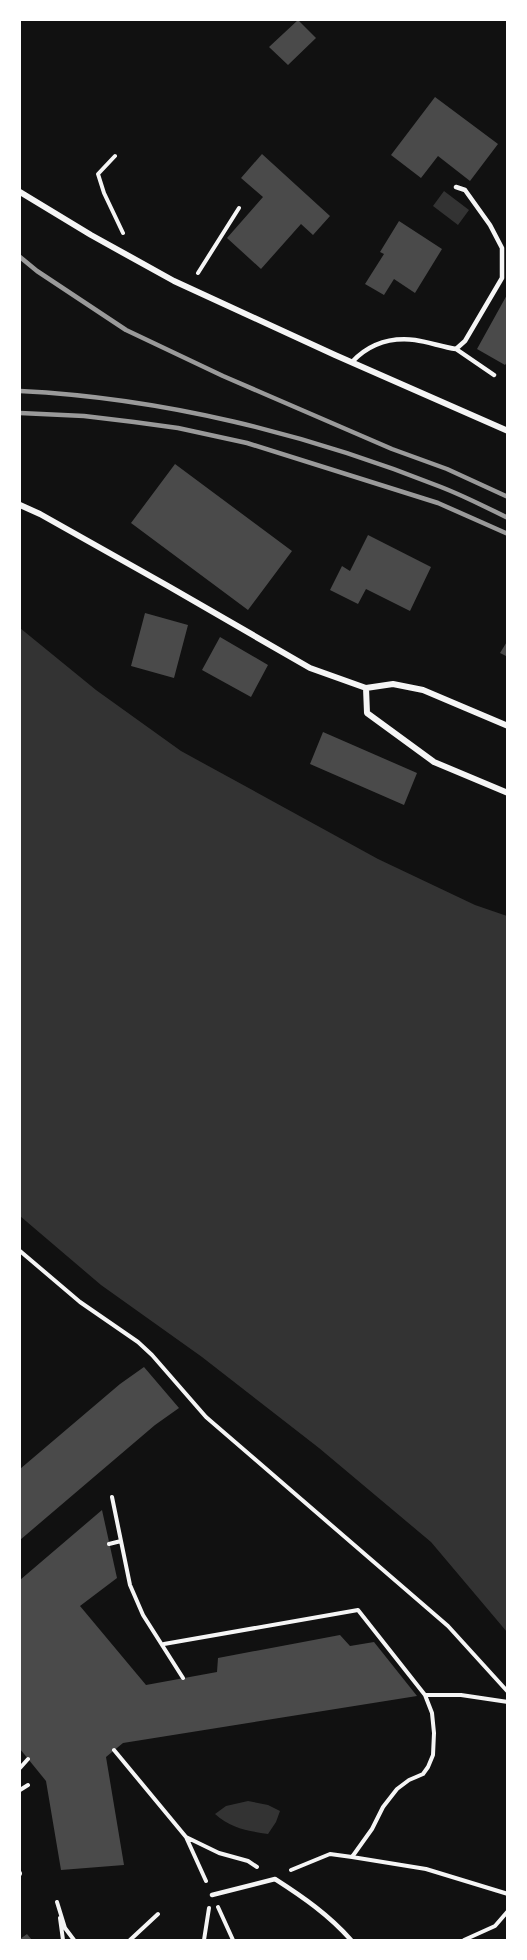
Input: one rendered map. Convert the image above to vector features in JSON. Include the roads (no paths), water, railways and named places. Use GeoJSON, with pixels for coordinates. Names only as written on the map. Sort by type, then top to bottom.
{"type":"FeatureCollection","features":[{"type":"Feature","properties":{"kind":"street"},"geometry":{"type":"LineString","coordinates":[[20,192],[91,235],[189,287],[507,431]]}},
{"type":"Feature","properties":{"kind":"street"},"geometry":{"type":"LineString","coordinates":[[20,505],[168,586],[310,668],[366,688],[393,684],[423,690],[507,726]]}},
{"type":"Feature","properties":{"kind":"street"},"geometry":{"type":"LineString","coordinates":[[366,688],[368,712],[434,762],[507,793]]}},
{"type":"Feature","properties":{"kind":"lane"},"geometry":{"type":"LineString","coordinates":[[456,187],[465,190],[490,225],[502,248],[505,263],[502,278],[465,341],[456,349]]}},
{"type":"Feature","properties":{"kind":"lane"},"geometry":{"type":"LineString","coordinates":[[352,362],[362,351],[381,342],[414,340],[456,349],[494,375]]}},
{"type":"Feature","properties":{"kind":"lane"},"geometry":{"type":"LineString","coordinates":[[212,1895],[275,1879],[308,1900],[338,1926],[351,1941]]}},
{"type":"Feature","properties":{"kind":"railway"},"geometry":{"type":"LineString","coordinates":[[20,257],[37,271],[126,330],[223,376],[392,449],[447,469],[508,497]]}},
{"type":"Feature","properties":{"kind":"railway"},"geometry":{"type":"LineString","coordinates":[[20,391],[74,395],[181,410],[287,435],[391,468],[450,490],[508,518]]}},
{"type":"Feature","properties":{"kind":"railway"},"geometry":{"type":"LineString","coordinates":[[20,413],[84,416],[134,422],[178,428],[247,443],[438,503],[508,534]]}}]}
